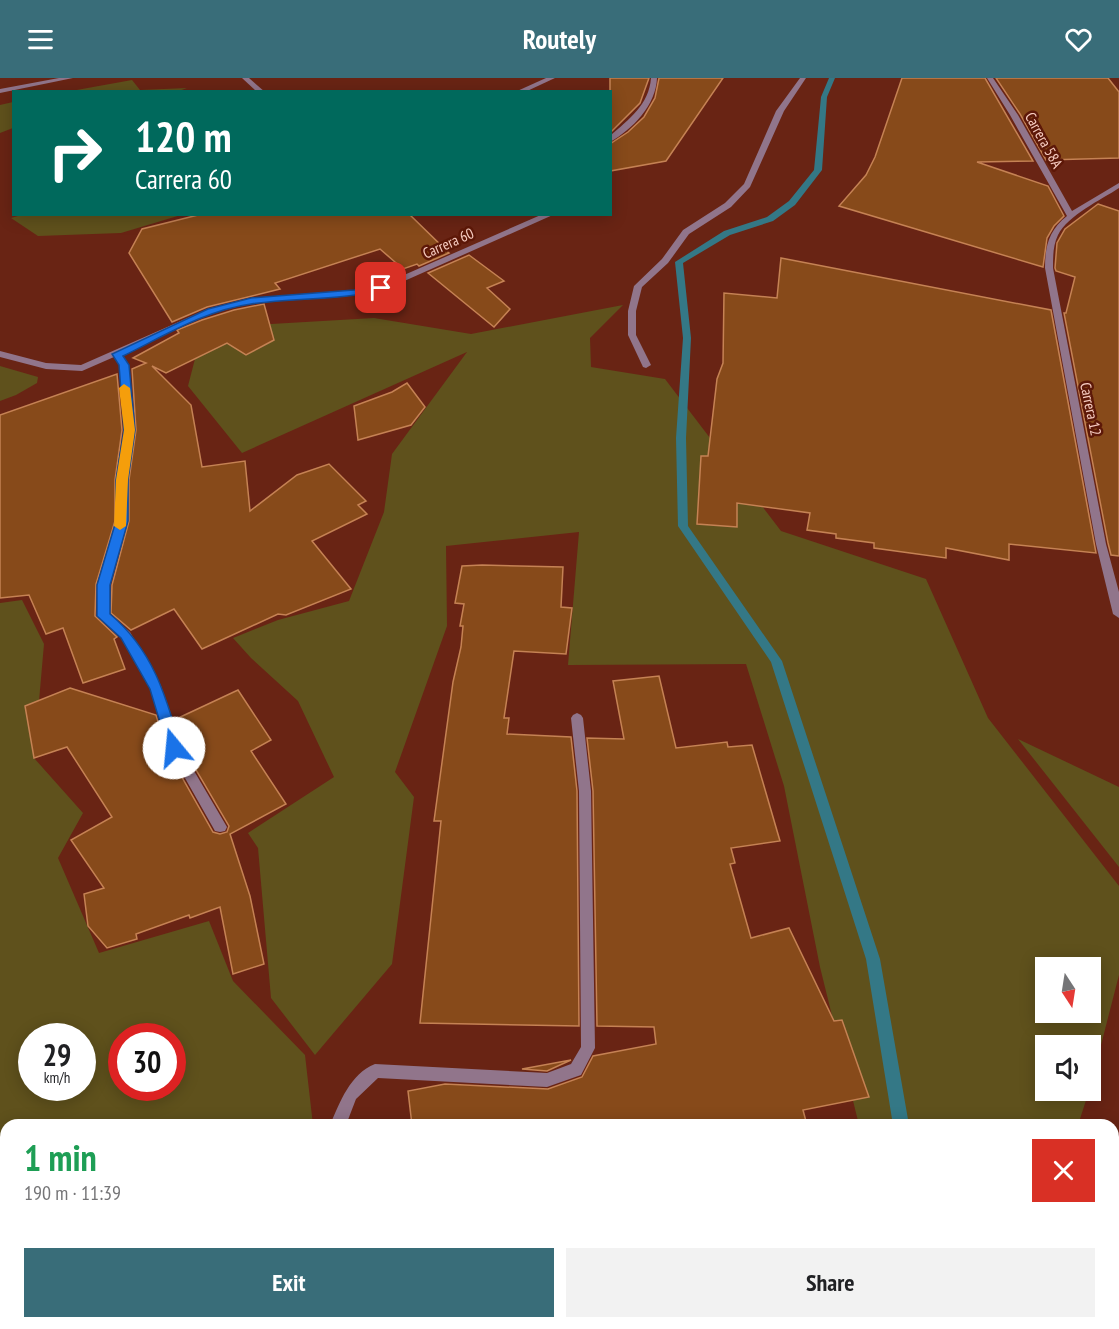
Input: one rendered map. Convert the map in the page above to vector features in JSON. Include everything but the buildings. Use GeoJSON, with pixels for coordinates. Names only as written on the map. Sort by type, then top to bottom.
{"type":"FeatureCollection","features":[{"type":"Feature","properties":{"kind":"street"},"geometry":{"type":"LineString","coordinates":[[0,91],[70,78]]}},
{"type":"Feature","properties":{"kind":"street"},"geometry":{"type":"LineString","coordinates":[[245,78],[260,90]]}},
{"type":"Feature","properties":{"kind":"street"},"geometry":{"type":"LineString","coordinates":[[523,90],[552,78]]}},
{"type":"Feature","properties":{"kind":"street"},"geometry":{"type":"LineString","coordinates":[[612,138],[639,115],[655,91],[654,78]]}},
{"type":"Feature","properties":{"kind":"street"},"geometry":{"type":"LineString","coordinates":[[646,365],[632,335],[632,311],[638,286],[665,261],[686,232],[728,205],[747,185],[780,111],[804,78]]}},
{"type":"Feature","properties":{"kind":"street","name":"Carrera 58A"},"geometry":{"type":"LineString","coordinates":[[990,78],[1014,115],[1071,216]]}},
{"type":"Feature","properties":{"kind":"street","name":"Carrera 12"},"geometry":{"type":"LineString","coordinates":[[1119,185],[1071,216],[1055,233],[1050,251],[1049,268],[1071,394],[1089,470],[1101,544],[1119,614]]}},
{"type":"Feature","properties":{"kind":"street","name":"Carrera 60"},"geometry":{"type":"LineString","coordinates":[[0,354],[46,366],[82,368],[211,311],[251,301],[354,293],[381,288],[546,216]]}},
{"type":"Feature","properties":{"kind":"street"},"geometry":{"type":"LineString","coordinates":[[117,354],[124,365],[129,430],[122,480],[122,521],[104,585],[104,616],[126,635],[157,689],[174,748],[220,827]]}},
{"type":"Feature","properties":{"kind":"street"},"geometry":{"type":"LineString","coordinates":[[341,1119],[351,1094],[375,1071],[547,1080],[576,1070],[588,1048],[585,791],[577,718]]}},
{"type":"Feature","properties":{"kind":"shaded area"},"geometry":{"type":"Polygon","coordinates":[[[132,80],[140,90],[77,90],[132,80]]]}},
{"type":"Feature","properties":{"kind":"shaded area"},"geometry":{"type":"Polygon","coordinates":[[[187,88],[182,90],[140,90],[187,88]]]}},
{"type":"Feature","properties":{"kind":"shaded area"},"geometry":{"type":"Polygon","coordinates":[[[12,102],[12,128],[0,133],[0,105],[12,102]]]}},
{"type":"Feature","properties":{"kind":"shaded area"},"geometry":{"type":"Polygon","coordinates":[[[18,216],[178,216],[121,233],[38,236],[11,218],[18,216]]]}},
{"type":"Feature","properties":{"kind":"shaded area"},"geometry":{"type":"Polygon","coordinates":[[[623,305],[590,338],[591,367],[665,379],[781,531],[926,579],[988,718],[1119,886],[1119,975],[1101,1045],[1101,1035],[1035,1035],[1035,1101],[1086,1101],[1080,1119],[858,1119],[820,967],[784,786],[746,664],[568,665],[579,532],[446,546],[447,626],[395,772],[414,797],[392,964],[315,1055],[271,998],[258,848],[248,833],[334,777],[298,701],[251,658],[233,638],[278,620],[349,601],[384,512],[392,454],[467,352],[242,453],[188,386],[197,351],[237,326],[374,318],[471,334],[623,305]]]}},
{"type":"Feature","properties":{"kind":"shaded area"},"geometry":{"type":"Polygon","coordinates":[[[0,366],[38,377],[37,383],[0,401],[0,366]]]}},
{"type":"Feature","properties":{"kind":"shaded area"},"geometry":{"type":"Polygon","coordinates":[[[22,600],[44,644],[34,758],[83,813],[58,858],[99,953],[209,921],[233,981],[305,1055],[312,1119],[0,1119],[0,603],[22,600]]]}},
{"type":"Feature","properties":{"kind":"shaded area"},"geometry":{"type":"Polygon","coordinates":[[[1018,739],[1119,787],[1119,867],[1018,739]]]}},
{"type":"Feature","properties":{"kind":"waterway"},"geometry":{"type":"LineString","coordinates":[[832,78],[824,97],[818,170],[792,203],[770,219],[727,233],[679,262],[687,338],[681,438],[683,526],[776,661],[873,959],[900,1119]]}},
{"type":"Feature","properties":{"kind":"slow traffic"},"geometry":{"type":"LineString","coordinates":[[120,526],[122,480],[129,430],[124,388]]}},
{"type":"Feature","properties":{"kind":"route"},"geometry":{"type":"LineString","coordinates":[[174,748],[157,689],[126,635],[104,616],[104,585],[122,521],[122,480],[129,430],[124,389],[124,365],[117,354],[211,311],[251,301],[354,293],[381,288]]}}]}
